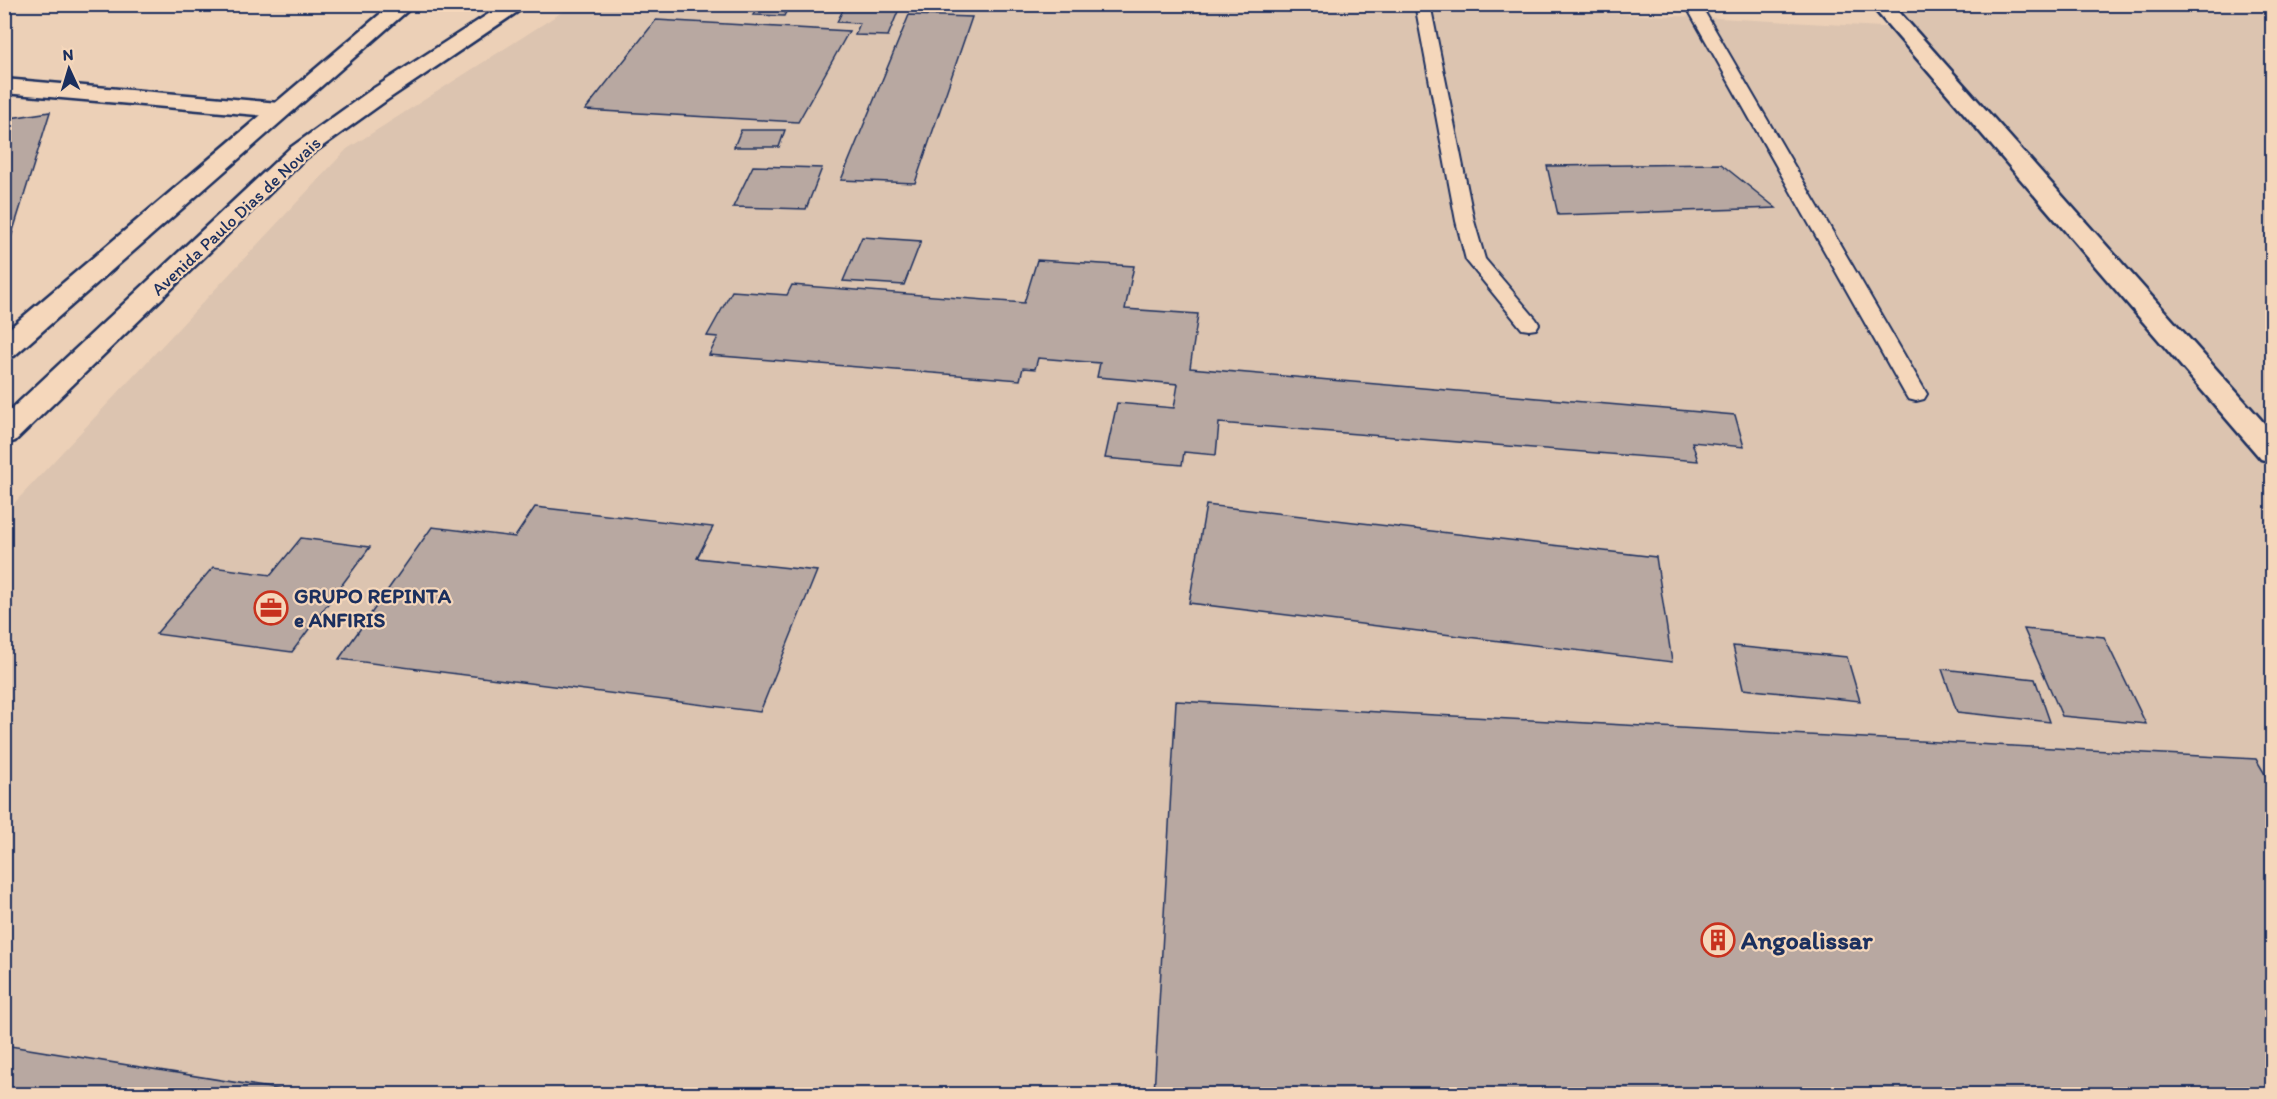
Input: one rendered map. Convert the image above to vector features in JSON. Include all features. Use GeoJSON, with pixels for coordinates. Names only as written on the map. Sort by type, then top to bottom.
{"type":"FeatureCollection","features":[{"type":"Feature","properties":{"kind":"main road"},"geometry":{"type":"LineString","coordinates":[[4,349],[279,110],[405,4]]}},
{"type":"Feature","properties":{"kind":"main road","name":"Avenida Paulo Dias de Novais"},"geometry":{"type":"LineString","coordinates":[[4,434],[298,153],[388,89],[519,4]]}},
{"type":"Feature","properties":{"kind":"main road"},"geometry":{"type":"LineString","coordinates":[[1880,4],[2272,451]]}},
{"type":"Feature","properties":{"kind":"main road"},"geometry":{"type":"LineString","coordinates":[[4,86],[279,110]]}},
{"type":"Feature","properties":{"kind":"lane"},"geometry":{"type":"LineString","coordinates":[[1422,4],[1465,221],[1476,260],[1529,324]]}},
{"type":"Feature","properties":{"kind":"lane"},"geometry":{"type":"LineString","coordinates":[[1692,4],[1916,394]]}},
{"type":"Feature","properties":{"kind":"shaded area"},"geometry":{"type":"Polygon","coordinates":[[[573,5],[1422,6],[1900,28],[1880,5],[2272,5],[2272,1094],[5,1094],[4,514],[347,149],[573,5]]]}},
{"type":"Feature","properties":{"kind":"building"},"geometry":{"type":"Polygon","coordinates":[[[744,4],[790,4],[784,16],[753,15],[757,9],[741,9],[744,4]]]}},
{"type":"Feature","properties":{"kind":"building"},"geometry":{"type":"Polygon","coordinates":[[[846,4],[901,4],[888,36],[855,35],[860,23],[837,22],[846,4]]]}},
{"type":"Feature","properties":{"kind":"building"},"geometry":{"type":"Polygon","coordinates":[[[909,15],[972,17],[915,183],[841,180],[909,15]]]}},
{"type":"Feature","properties":{"kind":"building"},"geometry":{"type":"Polygon","coordinates":[[[656,20],[849,31],[798,122],[585,110],[656,20]]]}},
{"type":"Feature","properties":{"kind":"building"},"geometry":{"type":"Polygon","coordinates":[[[50,112],[8,247],[4,248],[4,119],[50,112]]]}},
{"type":"Feature","properties":{"kind":"building"},"geometry":{"type":"Polygon","coordinates":[[[741,130],[785,130],[779,147],[734,147],[741,130]]]}},
{"type":"Feature","properties":{"kind":"building"},"geometry":{"type":"Polygon","coordinates":[[[1721,164],[1776,208],[1558,215],[1547,166],[1721,164]]]}},
{"type":"Feature","properties":{"kind":"building"},"geometry":{"type":"Polygon","coordinates":[[[753,166],[822,168],[806,209],[733,207],[753,166]]]}},
{"type":"Feature","properties":{"kind":"building"},"geometry":{"type":"Polygon","coordinates":[[[862,237],[921,241],[904,285],[843,281],[862,237]]]}},
{"type":"Feature","properties":{"kind":"building"},"geometry":{"type":"Polygon","coordinates":[[[1037,260],[1134,266],[1125,309],[1198,314],[1190,368],[1735,415],[1744,447],[1692,442],[1698,461],[1219,423],[1216,455],[1184,452],[1182,465],[1105,458],[1117,403],[1174,408],[1178,384],[1097,377],[1100,363],[1038,358],[1035,369],[1023,368],[1020,380],[709,355],[718,337],[707,336],[732,291],[787,295],[792,285],[1024,303],[1037,260]]]}},
{"type":"Feature","properties":{"kind":"building"},"geometry":{"type":"Polygon","coordinates":[[[1206,505],[1656,557],[1672,662],[1189,603],[1206,505]]]}},
{"type":"Feature","properties":{"kind":"building"},"geometry":{"type":"Polygon","coordinates":[[[535,507],[713,527],[697,558],[817,571],[760,712],[339,659],[432,527],[515,537],[535,507]]]}},
{"type":"Feature","properties":{"kind":"building"},"geometry":{"type":"Polygon","coordinates":[[[301,538],[370,547],[292,652],[156,634],[213,567],[271,575],[301,538]]]}},
{"type":"Feature","properties":{"kind":"building"},"geometry":{"type":"Polygon","coordinates":[[[2024,629],[2104,637],[2146,724],[2062,716],[2024,629]]]}},
{"type":"Feature","properties":{"kind":"building"},"geometry":{"type":"Polygon","coordinates":[[[1733,646],[1847,657],[1860,701],[1743,689],[1733,646]]]}},
{"type":"Feature","properties":{"kind":"building"},"geometry":{"type":"Polygon","coordinates":[[[1942,669],[2035,679],[2050,722],[1957,712],[1942,669]]]}},
{"type":"Feature","properties":{"kind":"building","name":"Angoalissar"},"geometry":{"type":"Polygon","coordinates":[[[1176,701],[2256,759],[2272,786],[2272,1094],[1154,1094],[1176,701]]]}},
{"type":"Feature","properties":{"kind":"building"},"geometry":{"type":"Polygon","coordinates":[[[4,1045],[307,1094],[4,1094],[4,1045]]]}},
{"type":"Feature","properties":{"kind":"place","name":"GRUPO REPINTA e ANFIRIS"},"geometry":{"type":"Point","coordinates":[271,608]}},
{"type":"Feature","properties":{"kind":"place","name":"Angoalissar"},"geometry":{"type":"Point","coordinates":[1718,940]}}]}
